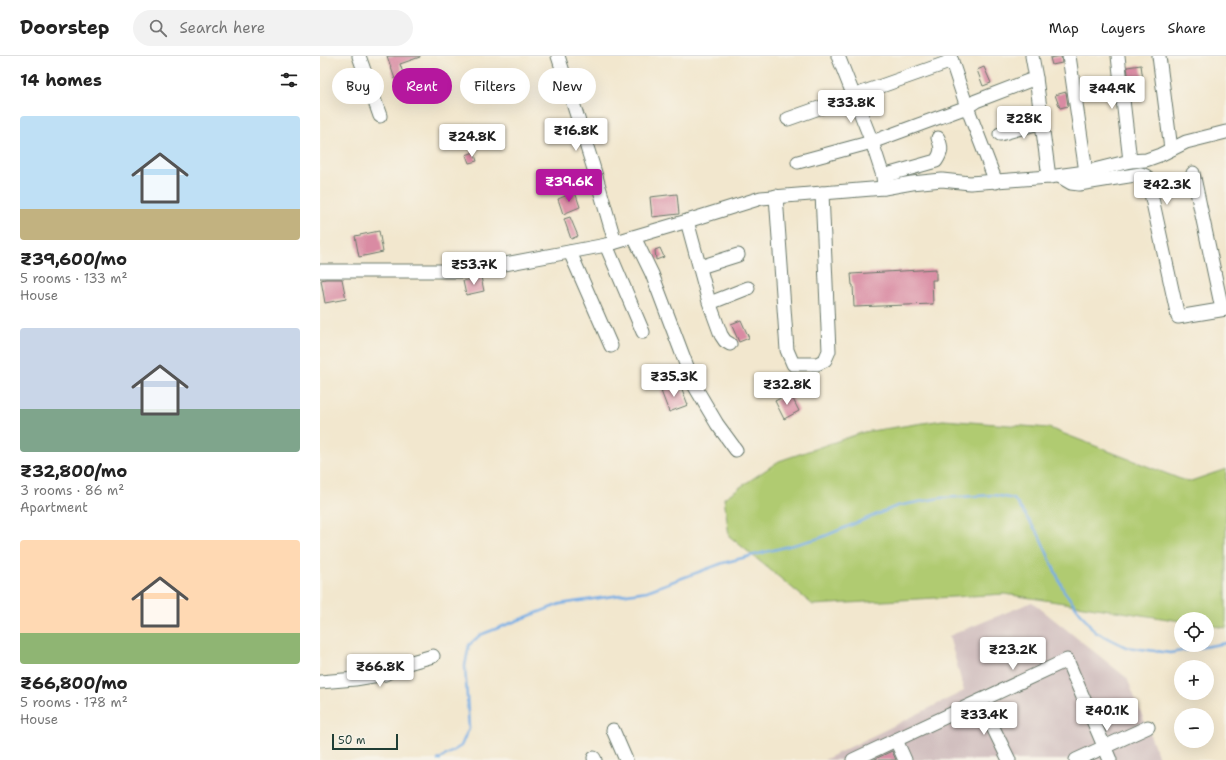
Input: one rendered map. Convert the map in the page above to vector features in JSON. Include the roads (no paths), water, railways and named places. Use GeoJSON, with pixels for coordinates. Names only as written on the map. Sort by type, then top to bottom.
{"type":"FeatureCollection","features":[{"type":"Feature","properties":{"kind":"street"},"geometry":{"type":"LineString","coordinates":[[359,56],[380,116]]}},
{"type":"Feature","properties":{"kind":"street"},"geometry":{"type":"LineString","coordinates":[[558,56],[593,166],[610,244],[643,332]]}},
{"type":"Feature","properties":{"kind":"street"},"geometry":{"type":"LineString","coordinates":[[838,56],[872,142],[883,182]]}},
{"type":"Feature","properties":{"kind":"street"},"geometry":{"type":"LineString","coordinates":[[1032,56],[1042,122],[1054,177]]}},
{"type":"Feature","properties":{"kind":"street"},"geometry":{"type":"LineString","coordinates":[[1069,56],[1086,172]]}},
{"type":"Feature","properties":{"kind":"street"},"geometry":{"type":"LineString","coordinates":[[1118,56],[1130,161]]}},
{"type":"Feature","properties":{"kind":"street"},"geometry":{"type":"LineString","coordinates":[[1159,56],[1171,149]]}},
{"type":"Feature","properties":{"kind":"street"},"geometry":{"type":"LineString","coordinates":[[788,119],[951,59],[967,107],[996,182]]}},
{"type":"Feature","properties":{"kind":"street"},"geometry":{"type":"LineString","coordinates":[[798,162],[872,142],[967,107],[976,101],[1036,78]]}},
{"type":"Feature","properties":{"kind":"street"},"geometry":{"type":"LineString","coordinates":[[1000,134],[1042,122]]}},
{"type":"Feature","properties":{"kind":"street"},"geometry":{"type":"LineString","coordinates":[[320,271],[468,271],[610,244],[760,198],[822,193],[883,182],[942,180],[996,182],[1015,179],[1054,177],[1086,172],[1130,161],[1146,160],[1186,142],[1226,132]]}},
{"type":"Feature","properties":{"kind":"street"},"geometry":{"type":"LineString","coordinates":[[883,182],[936,161],[942,154],[942,147],[938,138]]}},
{"type":"Feature","properties":{"kind":"street"},"geometry":{"type":"LineString","coordinates":[[1054,177],[1080,184],[1141,174],[1146,176],[1178,317],[1224,309],[1193,173]]}},
{"type":"Feature","properties":{"kind":"street"},"geometry":{"type":"LineString","coordinates":[[776,196],[786,350],[793,364],[817,364],[825,360],[829,351],[822,193]]}},
{"type":"Feature","properties":{"kind":"street"},"geometry":{"type":"LineString","coordinates":[[687,221],[710,304],[722,335],[725,341],[730,344]]}},
{"type":"Feature","properties":{"kind":"street"},"geometry":{"type":"LineString","coordinates":[[634,237],[652,274],[694,385],[717,424],[736,450]]}},
{"type":"Feature","properties":{"kind":"street"},"geometry":{"type":"LineString","coordinates":[[570,252],[611,346]]}},
{"type":"Feature","properties":{"kind":"street"},"geometry":{"type":"LineString","coordinates":[[700,267],[738,255]]}},
{"type":"Feature","properties":{"kind":"street"},"geometry":{"type":"LineString","coordinates":[[710,304],[748,288]]}},
{"type":"Feature","properties":{"kind":"street"},"geometry":{"type":"LineString","coordinates":[[320,682],[355,679],[386,674],[401,664],[433,656]]}},
{"type":"Feature","properties":{"kind":"street"},"geometry":{"type":"LineString","coordinates":[[853,760],[1067,660],[1110,760]]}},
{"type":"Feature","properties":{"kind":"street"},"geometry":{"type":"LineString","coordinates":[[980,701],[1009,760]]}},
{"type":"Feature","properties":{"kind":"street"},"geometry":{"type":"LineString","coordinates":[[1076,760],[1148,727]]}},
{"type":"Feature","properties":{"kind":"street"},"geometry":{"type":"LineString","coordinates":[[613,730],[626,760]]}},
{"type":"Feature","properties":{"kind":"street"},"geometry":{"type":"LineString","coordinates":[[896,740],[905,760]]}},
{"type":"Feature","properties":{"kind":"waterway"},"geometry":{"type":"LineString","coordinates":[[438,760],[461,746],[469,728],[465,666],[469,645],[480,635],[560,604],[647,591],[723,563],[820,538],[897,506],[940,498],[994,495],[1014,499],[1039,535],[1064,591],[1095,632],[1126,647],[1170,653],[1226,643]]}}]}
